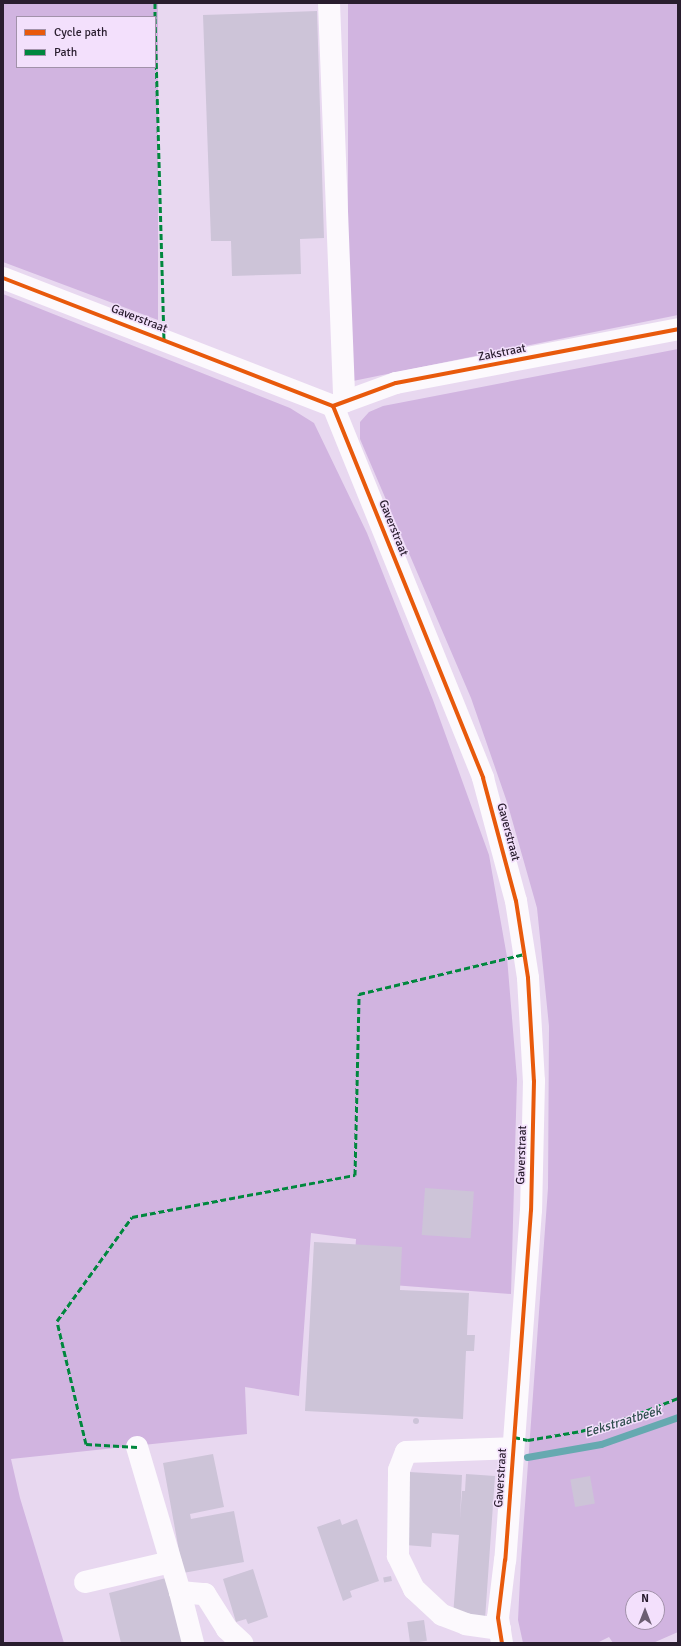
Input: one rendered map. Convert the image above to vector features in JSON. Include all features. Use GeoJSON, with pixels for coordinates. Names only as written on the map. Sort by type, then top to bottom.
{"type":"FeatureCollection","features":[{"type":"Feature","properties":{"kind":"street"},"geometry":{"type":"LineString","coordinates":[[329,3],[338,404]]}},
{"type":"Feature","properties":{"kind":"street","name":"Gaverstraat"},"geometry":{"type":"LineString","coordinates":[[3,278],[338,404],[483,778],[517,908],[528,978],[534,1081],[531,1210],[505,1560],[498,1618],[501,1636]]}},
{"type":"Feature","properties":{"kind":"street","name":"Zakstraat"},"geometry":{"type":"LineString","coordinates":[[338,404],[396,383],[678,329]]}},
{"type":"Feature","properties":{"kind":"street"},"geometry":{"type":"LineString","coordinates":[[137,1447],[180,1592],[193,1643]]}},
{"type":"Feature","properties":{"kind":"street"},"geometry":{"type":"LineString","coordinates":[[501,1636],[442,1615],[414,1588],[398,1556],[399,1470],[406,1452],[513,1448]]}},
{"type":"Feature","properties":{"kind":"street"},"geometry":{"type":"LineString","coordinates":[[85,1582],[171,1562]]}},
{"type":"Feature","properties":{"kind":"street"},"geometry":{"type":"LineString","coordinates":[[180,1592],[205,1594],[228,1630],[242,1643]]}},
{"type":"Feature","properties":{"kind":"shaded area"},"geometry":{"type":"Polygon","coordinates":[[[3,3],[158,3],[158,320],[3,262],[3,3]]]}},
{"type":"Feature","properties":{"kind":"shaded area"},"geometry":{"type":"Polygon","coordinates":[[[348,3],[678,3],[678,315],[348,382],[348,3]]]}},
{"type":"Feature","properties":{"kind":"shaded area"},"geometry":{"type":"Polygon","coordinates":[[[3,294],[290,408],[314,423],[367,533],[433,700],[489,855],[507,957],[517,1079],[511,1294],[353,1282],[356,1239],[311,1233],[299,1396],[245,1387],[247,1434],[11,1459],[20,1498],[64,1643],[3,1643],[3,294]]]}},
{"type":"Feature","properties":{"kind":"shaded area"},"geometry":{"type":"Polygon","coordinates":[[[678,349],[678,1632],[653,1643],[613,1643],[609,1637],[597,1643],[523,1643],[518,1620],[521,1560],[548,1188],[549,1026],[537,908],[507,802],[471,698],[360,439],[360,422],[369,412],[383,406],[678,349]]]}},
{"type":"Feature","properties":{"kind":"building"},"geometry":{"type":"Polygon","coordinates":[[[317,11],[324,238],[300,239],[301,274],[232,276],[231,241],[211,241],[203,15],[317,11]]]}},
{"type":"Feature","properties":{"kind":"building"},"geometry":{"type":"Polygon","coordinates":[[[425,1188],[474,1191],[471,1238],[422,1235],[425,1188]]]}},
{"type":"Feature","properties":{"kind":"building"},"geometry":{"type":"Polygon","coordinates":[[[314,1242],[402,1247],[400,1290],[469,1293],[467,1335],[475,1335],[474,1351],[466,1351],[463,1419],[305,1411],[314,1242]]]}},
{"type":"Feature","properties":{"kind":"building"},"geometry":{"type":"Polygon","coordinates":[[[416,1418],[419,1421],[416,1424],[413,1421],[416,1418]]]}},
{"type":"Feature","properties":{"kind":"building"},"geometry":{"type":"Polygon","coordinates":[[[213,1454],[224,1507],[190,1514],[191,1519],[234,1511],[244,1562],[183,1573],[163,1463],[213,1454]]]}},
{"type":"Feature","properties":{"kind":"building"},"geometry":{"type":"Polygon","coordinates":[[[409,1472],[462,1475],[460,1519],[462,1491],[465,1491],[466,1474],[495,1476],[485,1619],[453,1616],[459,1535],[432,1533],[431,1547],[405,1545],[409,1472]]]}},
{"type":"Feature","properties":{"kind":"building"},"geometry":{"type":"Polygon","coordinates":[[[590,1476],[595,1504],[575,1507],[570,1479],[590,1476]]]}},
{"type":"Feature","properties":{"kind":"building"},"geometry":{"type":"Polygon","coordinates":[[[340,1519],[342,1525],[357,1519],[379,1581],[350,1591],[352,1597],[343,1601],[317,1527],[340,1519]]]}},
{"type":"Feature","properties":{"kind":"building"},"geometry":{"type":"Polygon","coordinates":[[[253,1569],[268,1617],[248,1624],[246,1619],[236,1622],[223,1579],[253,1569]]]}},
{"type":"Feature","properties":{"kind":"building"},"geometry":{"type":"Polygon","coordinates":[[[391,1576],[392,1581],[384,1582],[383,1578],[391,1576]]]}},
{"type":"Feature","properties":{"kind":"building"},"geometry":{"type":"Polygon","coordinates":[[[166,1578],[184,1643],[121,1643],[109,1593],[166,1578]]]}},
{"type":"Feature","properties":{"kind":"building"},"geometry":{"type":"Polygon","coordinates":[[[424,1620],[427,1641],[410,1643],[407,1622],[424,1620]]]}},
{"type":"Feature","properties":{"kind":"waterway","name":"Eekstraatbeek"},"geometry":{"type":"LineString","coordinates":[[527,1457],[601,1444],[678,1417]]}},
{"type":"Feature","properties":{"kind":"marked path"},"geometry":{"type":"LineString","coordinates":[[155,3],[155,16]]}},
{"type":"Feature","properties":{"kind":"marked path"},"geometry":{"type":"LineString","coordinates":[[156,54],[164,340]]}},
{"type":"Feature","properties":{"kind":"marked path"},"geometry":{"type":"LineString","coordinates":[[137,1447],[86,1444],[57,1321],[132,1217],[355,1175],[359,994],[524,954]]}},
{"type":"Feature","properties":{"kind":"marked path"},"geometry":{"type":"LineString","coordinates":[[514,1437],[528,1440],[581,1431],[630,1417],[678,1398]]}},
{"type":"Feature","properties":{"kind":"cycle path"},"geometry":{"type":"LineString","coordinates":[[3,278],[333,406],[483,778],[516,901],[528,978],[534,1081],[531,1210],[505,1560],[498,1618],[502,1643]]}},
{"type":"Feature","properties":{"kind":"cycle path"},"geometry":{"type":"LineString","coordinates":[[333,406],[396,383],[678,329]]}}]}
